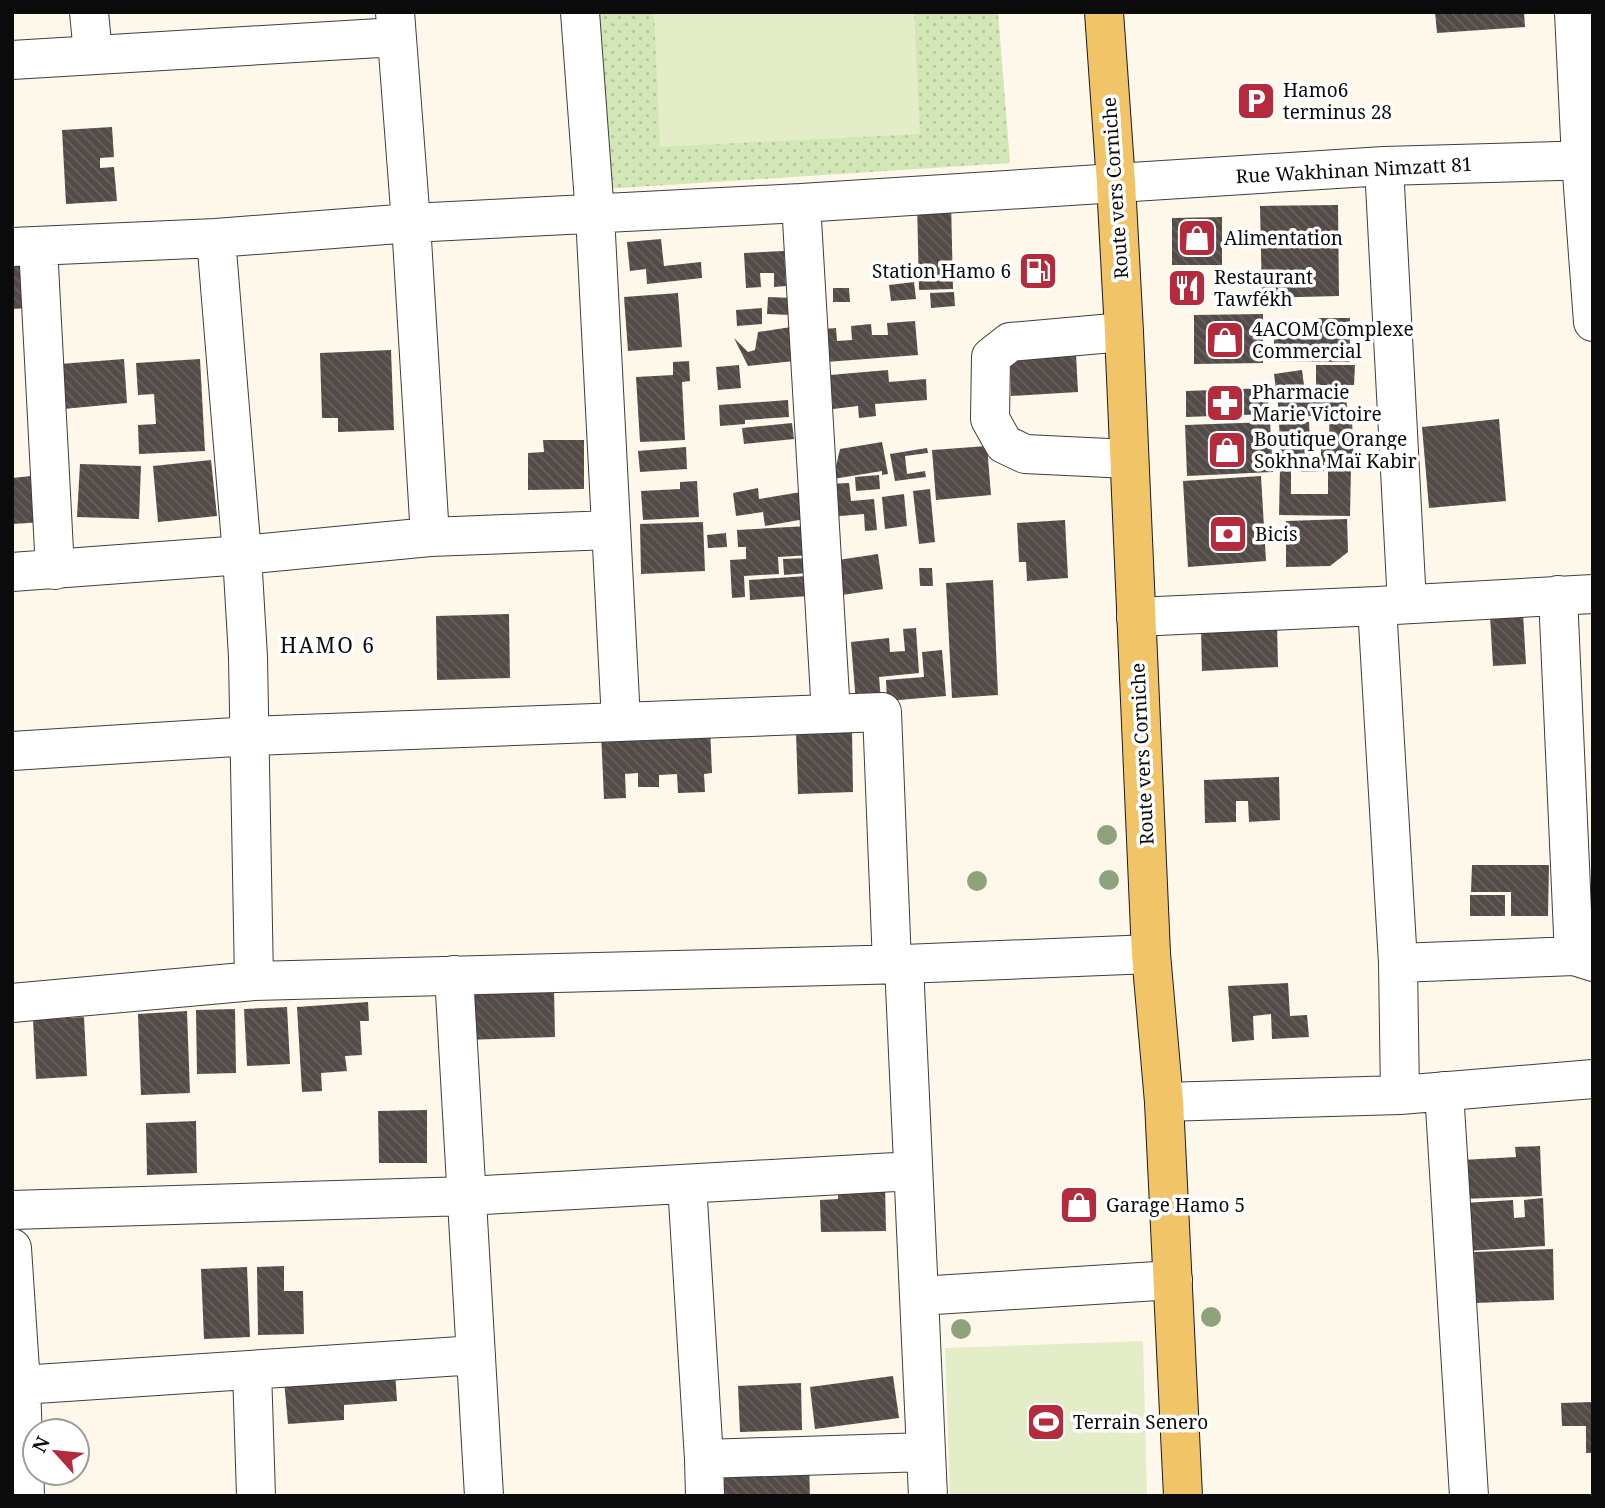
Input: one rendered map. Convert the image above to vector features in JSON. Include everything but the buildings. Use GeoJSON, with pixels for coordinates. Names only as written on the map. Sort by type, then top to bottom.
{"type":"FeatureCollection","features":[{"type":"Feature","properties":{"kind":"main road","name":"Route vers Corniche"},"geometry":{"type":"LineString","coordinates":[[1104,12],[1124,332],[1151,954],[1164,1102],[1183,1496]]}},
{"type":"Feature","properties":{"kind":"street"},"geometry":{"type":"LineString","coordinates":[[89,12],[93,54]]}},
{"type":"Feature","properties":{"kind":"street"},"geometry":{"type":"LineString","coordinates":[[580,12],[595,215],[621,722]]}},
{"type":"Feature","properties":{"kind":"street"},"geometry":{"type":"LineString","coordinates":[[1574,12],[1587,160],[1593,322]]}},
{"type":"Feature","properties":{"kind":"street"},"geometry":{"type":"LineString","coordinates":[[12,60],[396,24],[430,537]]}},
{"type":"Feature","properties":{"kind":"street","name":"Rue Wakhinan Nimzatt 81"},"geometry":{"type":"LineString","coordinates":[[25,247],[216,238],[411,223],[801,203],[1384,166],[1587,160]]}},
{"type":"Feature","properties":{"kind":"street"},"geometry":{"type":"LineString","coordinates":[[1384,166],[1400,1095]]}},
{"type":"Feature","properties":{"kind":"street"},"geometry":{"type":"LineString","coordinates":[[801,203],[831,714]]}},
{"type":"Feature","properties":{"kind":"street"},"geometry":{"type":"LineString","coordinates":[[216,238],[248,657],[254,981]]}},
{"type":"Feature","properties":{"kind":"street"},"geometry":{"type":"LineString","coordinates":[[25,247],[55,570]]}},
{"type":"Feature","properties":{"kind":"street"},"geometry":{"type":"LineString","coordinates":[[1124,332],[1010,342],[991,357],[990,419],[1004,444],[1025,454],[1129,459]]}},
{"type":"Feature","properties":{"kind":"street"},"geometry":{"type":"LineString","coordinates":[[12,572],[242,555],[430,537],[610,530]]}},
{"type":"Feature","properties":{"kind":"street"},"geometry":{"type":"LineString","coordinates":[[1136,617],[1575,594],[1583,959],[1398,963]]}},
{"type":"Feature","properties":{"kind":"street"},"geometry":{"type":"LineString","coordinates":[[12,751],[251,736],[882,712],[914,1171],[928,1496]]}},
{"type":"Feature","properties":{"kind":"street"},"geometry":{"type":"LineString","coordinates":[[12,1003],[254,981],[898,964],[1151,954]]}},
{"type":"Feature","properties":{"kind":"street"},"geometry":{"type":"LineString","coordinates":[[454,975],[484,1496]]}},
{"type":"Feature","properties":{"kind":"street"},"geometry":{"type":"LineString","coordinates":[[1164,1102],[1400,1095],[1593,1079]]}},
{"type":"Feature","properties":{"kind":"street"},"geometry":{"type":"LineString","coordinates":[[1444,1091],[1469,1496]]}},
{"type":"Feature","properties":{"kind":"street"},"geometry":{"type":"LineString","coordinates":[[12,1210],[467,1196],[914,1171]]}},
{"type":"Feature","properties":{"kind":"street"},"geometry":{"type":"LineString","coordinates":[[687,1184],[705,1477],[926,1452]]}},
{"type":"Feature","properties":{"kind":"street"},"geometry":{"type":"LineString","coordinates":[[12,1248],[25,1496]]}},
{"type":"Feature","properties":{"kind":"street"},"geometry":{"type":"LineString","coordinates":[[919,1296],[1172,1280]]}},
{"type":"Feature","properties":{"kind":"street"},"geometry":{"type":"LineString","coordinates":[[21,1385],[476,1355]]}},
{"type":"Feature","properties":{"kind":"street"},"geometry":{"type":"LineString","coordinates":[[251,1370],[256,1496]]}},
{"type":"Feature","properties":{"kind":"green space"},"geometry":{"type":"Polygon","coordinates":[[[592,12],[998,12],[1010,163],[605,189],[592,12]]]}},
{"type":"Feature","properties":{"kind":"green space"},"geometry":{"type":"Polygon","coordinates":[[[654,12],[914,12],[920,134],[660,147],[654,12]]]}},
{"type":"Feature","properties":{"kind":"green space","name":"Terrain Senero"},"geometry":{"type":"Polygon","coordinates":[[[1143,1341],[1147,1496],[950,1496],[945,1348],[1143,1341]]]}},
{"type":"Feature","properties":{"kind":"place","name":"Hamo6 terminus 28"},"geometry":{"type":"Point","coordinates":[1256,101]}},
{"type":"Feature","properties":{"kind":"place","name":"Alimentation"},"geometry":{"type":"Point","coordinates":[1197,238]}},
{"type":"Feature","properties":{"kind":"place","name":"Station Hamo 6"},"geometry":{"type":"Point","coordinates":[1038,271]}},
{"type":"Feature","properties":{"kind":"place","name":"Restaurant Tawfékh"},"geometry":{"type":"Point","coordinates":[1187,288]}},
{"type":"Feature","properties":{"kind":"place","name":"4ACOM Complexe Commercial"},"geometry":{"type":"Point","coordinates":[1225,340]}},
{"type":"Feature","properties":{"kind":"place","name":"Pharmacie Marie Victoire"},"geometry":{"type":"Point","coordinates":[1225,403]}},
{"type":"Feature","properties":{"kind":"place","name":"Boutique Orange Sokhna Maï Kabir"},"geometry":{"type":"Point","coordinates":[1227,450]}},
{"type":"Feature","properties":{"kind":"place","name":"Bicis"},"geometry":{"type":"Point","coordinates":[1228,534]}},
{"type":"Feature","properties":{"kind":"place","name":"Garage Hamo 5"},"geometry":{"type":"Point","coordinates":[1079,1205]}},
{"type":"Feature","properties":{"kind":"place","name":"Terrain Senero"},"geometry":{"type":"Point","coordinates":[1046,1422]}},
{"type":"Feature","properties":{"kind":"district","name":"HAMO 6"},"geometry":{"type":"Point","coordinates":[328,645]}}]}
